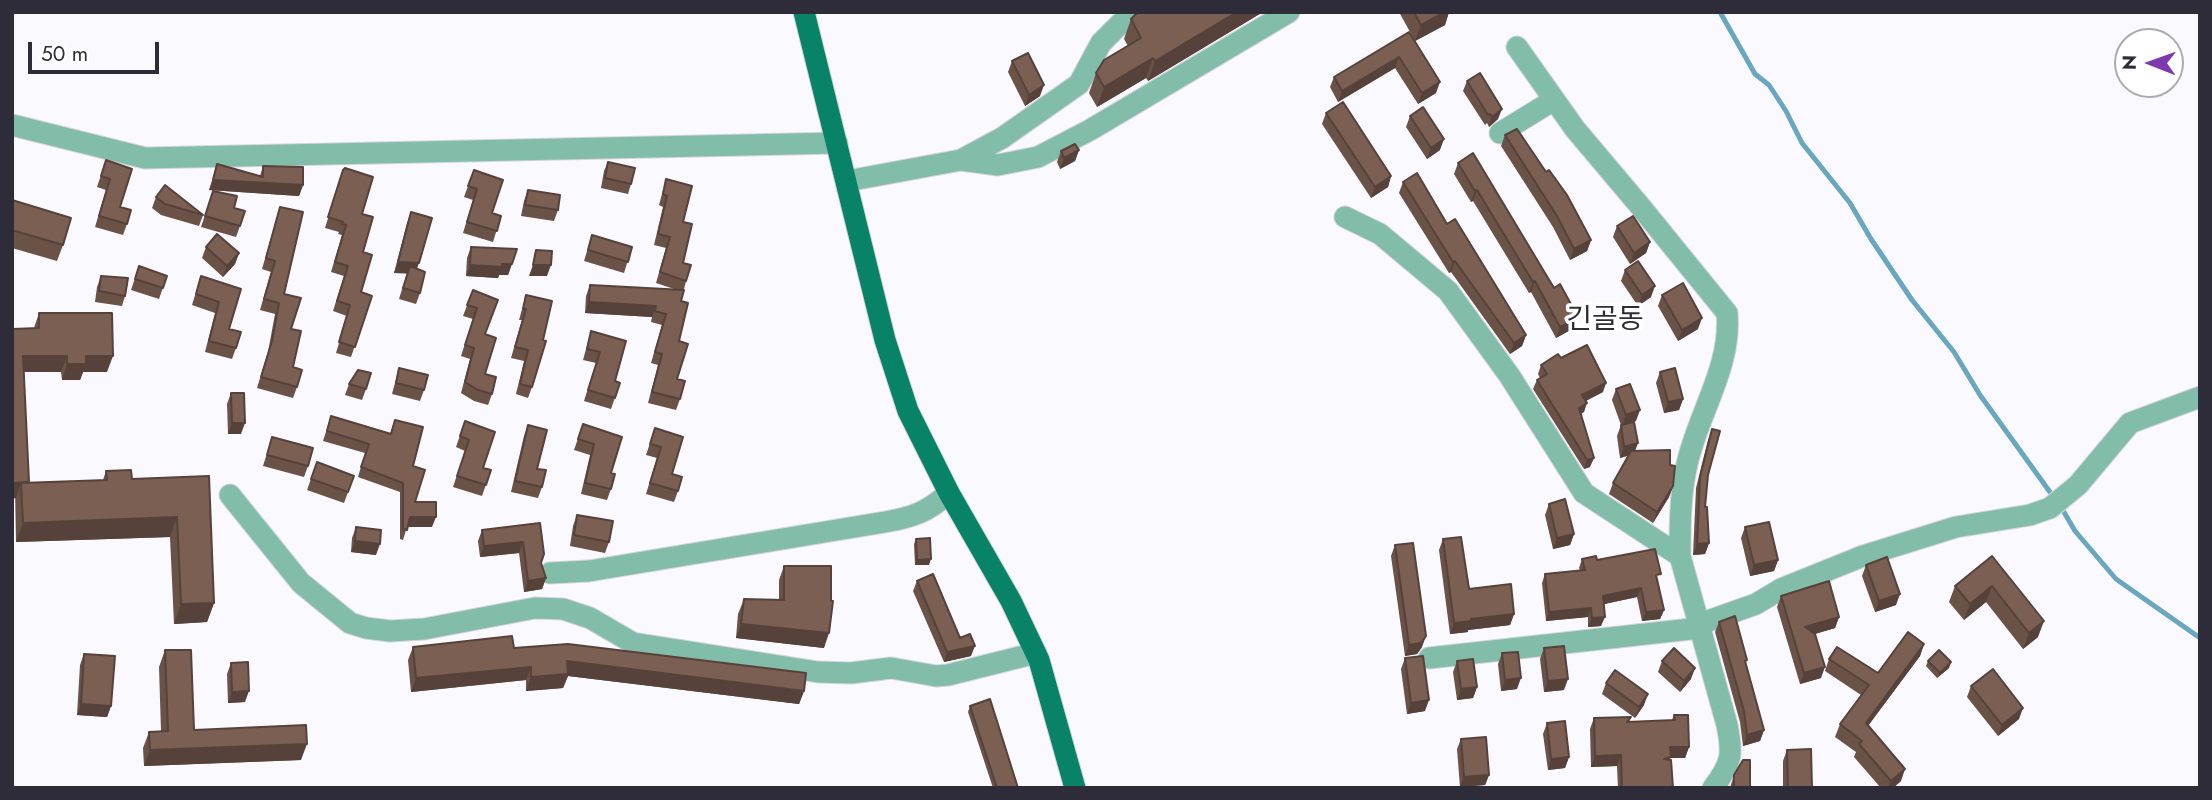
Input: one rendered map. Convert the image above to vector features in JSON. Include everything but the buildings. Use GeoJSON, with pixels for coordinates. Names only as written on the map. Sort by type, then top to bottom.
{"type":"FeatureCollection","features":[{"type":"Feature","properties":{"kind":"main road"},"geometry":{"type":"LineString","coordinates":[[804,12],[886,340],[908,411],[949,493],[1011,601],[1036,653],[1075,788]]}},
{"type":"Feature","properties":{"kind":"street"},"geometry":{"type":"LineString","coordinates":[[847,181],[961,160],[1002,138],[1079,84],[1101,43],[1123,22],[1139,12]]}},
{"type":"Feature","properties":{"kind":"street"},"geometry":{"type":"LineString","coordinates":[[961,160],[998,165],[1038,157],[1090,130],[1289,12]]}},
{"type":"Feature","properties":{"kind":"street"},"geometry":{"type":"LineString","coordinates":[[1517,47],[1574,129],[1727,313],[1728,332],[1719,369],[1687,463],[1681,508],[1680,556],[1731,748],[1730,762],[1713,788]]}},
{"type":"Feature","properties":{"kind":"street"},"geometry":{"type":"LineString","coordinates":[[1500,133],[1554,100]]}},
{"type":"Feature","properties":{"kind":"street"},"geometry":{"type":"LineString","coordinates":[[12,125],[145,158],[837,143]]}},
{"type":"Feature","properties":{"kind":"street"},"geometry":{"type":"LineString","coordinates":[[1345,217],[1380,234],[1448,291],[1509,375],[1584,493],[1680,556]]}},
{"type":"Feature","properties":{"kind":"street"},"geometry":{"type":"LineString","coordinates":[[1429,658],[1700,628],[1708,621],[1756,604],[1781,589],[1863,556],[1956,527],[2050,508],[2078,485],[2130,423],[2200,397]]}},
{"type":"Feature","properties":{"kind":"street"},"geometry":{"type":"LineString","coordinates":[[550,573],[589,571],[895,521],[930,509],[949,493]]}},
{"type":"Feature","properties":{"kind":"street"},"geometry":{"type":"LineString","coordinates":[[230,495],[301,583],[350,623],[366,628],[390,631],[424,629],[534,608],[564,609],[590,618],[633,643],[818,672],[851,673],[891,668],[936,676],[948,675],[1036,653]]}},
{"type":"Feature","properties":{"kind":"waterway"},"geometry":{"type":"LineString","coordinates":[[1720,12],[1755,74],[1769,85],[1786,111],[1802,143],[1850,203],[1912,300],[1954,352],[1980,395],[2055,499]]}},
{"type":"Feature","properties":{"kind":"waterway"},"geometry":{"type":"LineString","coordinates":[[2061,507],[2075,531],[2116,579],[2200,638]]}},
{"type":"Feature","properties":{"kind":"district","name":"긴골동"},"geometry":{"type":"Point","coordinates":[1605,321]}}]}
